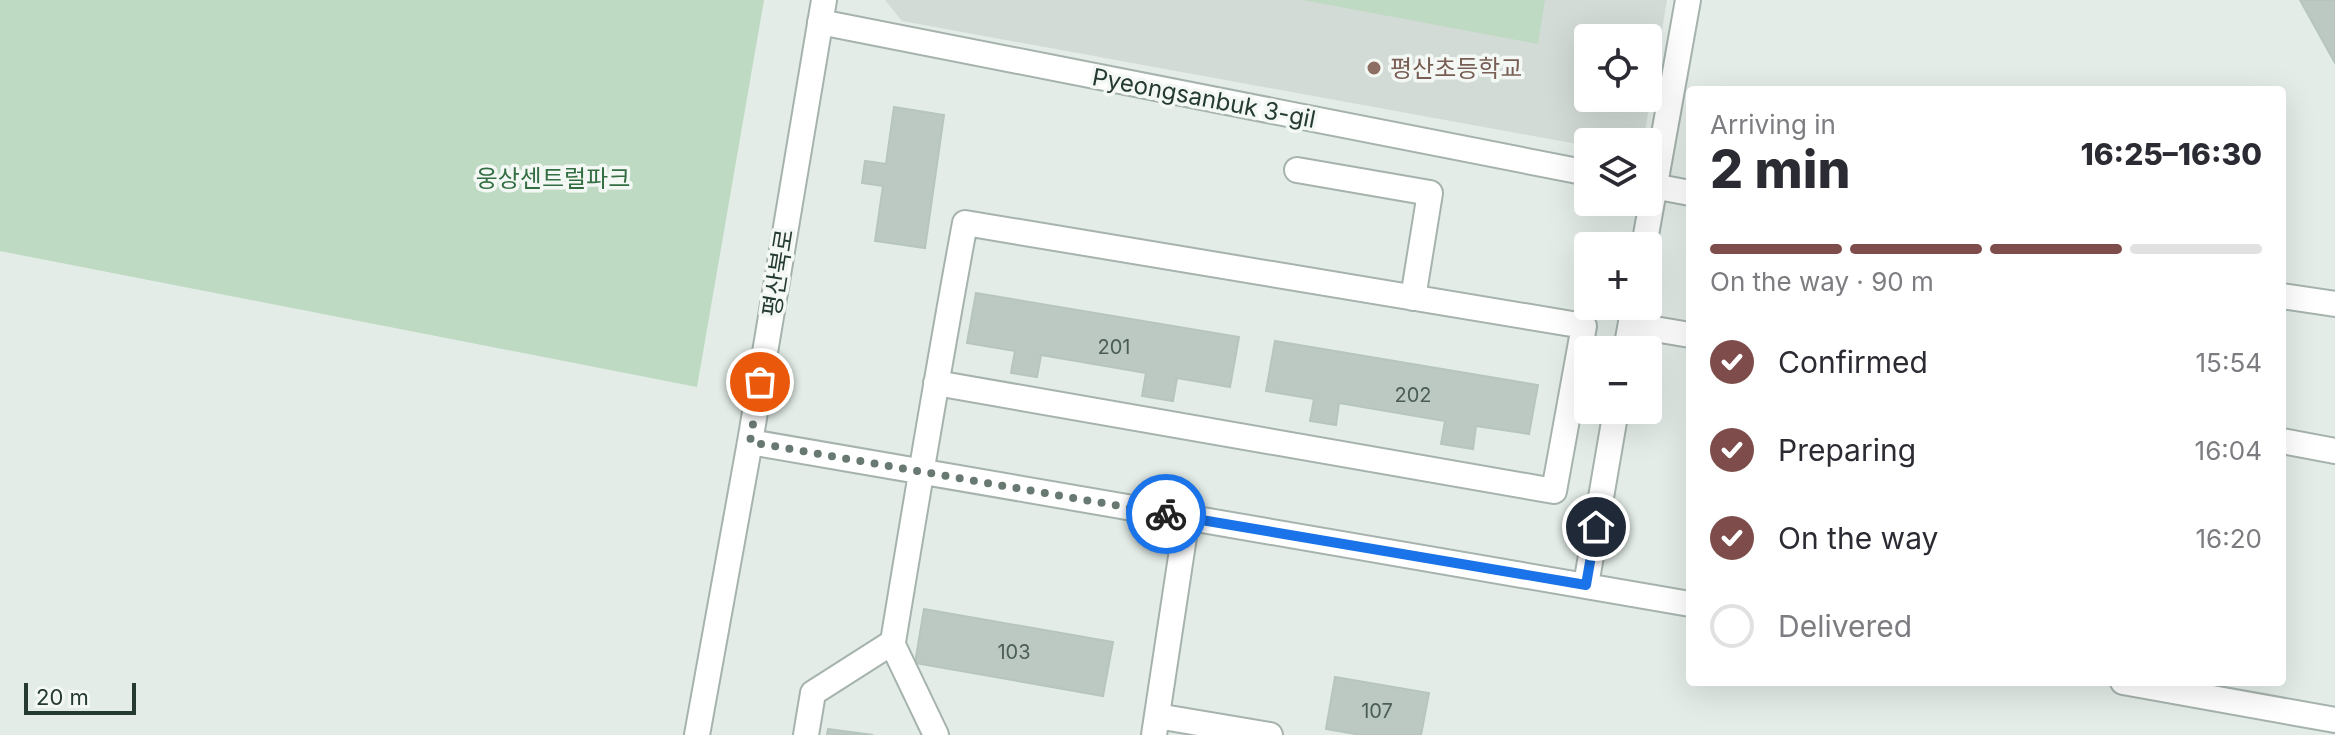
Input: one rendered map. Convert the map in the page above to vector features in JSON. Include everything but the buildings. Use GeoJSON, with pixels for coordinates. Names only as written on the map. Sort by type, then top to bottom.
{"type":"FeatureCollection","features":[{"type":"Feature","properties":{"kind":"street"},"geometry":{"type":"LineString","coordinates":[[1662,131],[1688,0]]}},
{"type":"Feature","properties":{"kind":"street","name":"Pyeongsanbuk 3-gil"},"geometry":{"type":"LineString","coordinates":[[822,11],[1574,170]]}},
{"type":"Feature","properties":{"kind":"street","name":"평산북로"},"geometry":{"type":"LineString","coordinates":[[697,735],[822,11]]}},
{"type":"Feature","properties":{"kind":"street"},"geometry":{"type":"LineString","coordinates":[[1297,170],[1430,193],[1413,298]]}},
{"type":"Feature","properties":{"kind":"street"},"geometry":{"type":"LineString","coordinates":[[1662,188],[1686,192]]}},
{"type":"Feature","properties":{"kind":"street"},"geometry":{"type":"LineString","coordinates":[[936,383],[1554,491],[1584,326],[965,223],[936,383],[920,472],[892,643],[936,735]]}},
{"type":"Feature","properties":{"kind":"street"},"geometry":{"type":"LineString","coordinates":[[2286,297],[2335,304]]}},
{"type":"Feature","properties":{"kind":"street"},"geometry":{"type":"LineString","coordinates":[[1646,320],[1686,334]]}},
{"type":"Feature","properties":{"kind":"street"},"geometry":{"type":"LineString","coordinates":[[1586,585],[1614,424]]}},
{"type":"Feature","properties":{"kind":"street"},"geometry":{"type":"LineString","coordinates":[[750,442],[1686,603]]}},
{"type":"Feature","properties":{"kind":"street"},"geometry":{"type":"LineString","coordinates":[[2286,442],[2335,451]]}},
{"type":"Feature","properties":{"kind":"street"},"geometry":{"type":"LineString","coordinates":[[1187,517],[1156,725],[1270,735]]}},
{"type":"Feature","properties":{"kind":"street"},"geometry":{"type":"LineString","coordinates":[[806,735],[813,693],[892,643]]}},
{"type":"Feature","properties":{"kind":"street"},"geometry":{"type":"LineString","coordinates":[[2145,686],[2335,720]]}},
{"type":"Feature","properties":{"kind":"shaded area","name":"평산초등학교"},"geometry":{"type":"Polygon","coordinates":[[[885,0],[1667,0],[1662,30],[1662,24],[1574,24],[1574,112],[1648,112],[1646,128],[1574,128],[1574,143],[902,21],[885,0]]]}},
{"type":"Feature","properties":{"kind":"green space","name":"웅상센트럴파크"},"geometry":{"type":"Polygon","coordinates":[[[0,0],[764,0],[697,387],[0,251],[0,0]]]}},
{"type":"Feature","properties":{"kind":"green space"},"geometry":{"type":"Polygon","coordinates":[[[1303,0],[1545,0],[1538,44],[1303,0]]]}},
{"type":"Feature","properties":{"kind":"way so far"},"geometry":{"type":"LineString","coordinates":[[760,382],[750,442],[1166,514]]}},
{"type":"Feature","properties":{"kind":"place","name":"평산초등학교"},"geometry":{"type":"Point","coordinates":[1374,68]}},
{"type":"Feature","properties":{"kind":"route"},"geometry":{"type":"LineString","coordinates":[[1166,514],[1586,585],[1596,527]]}}]}
